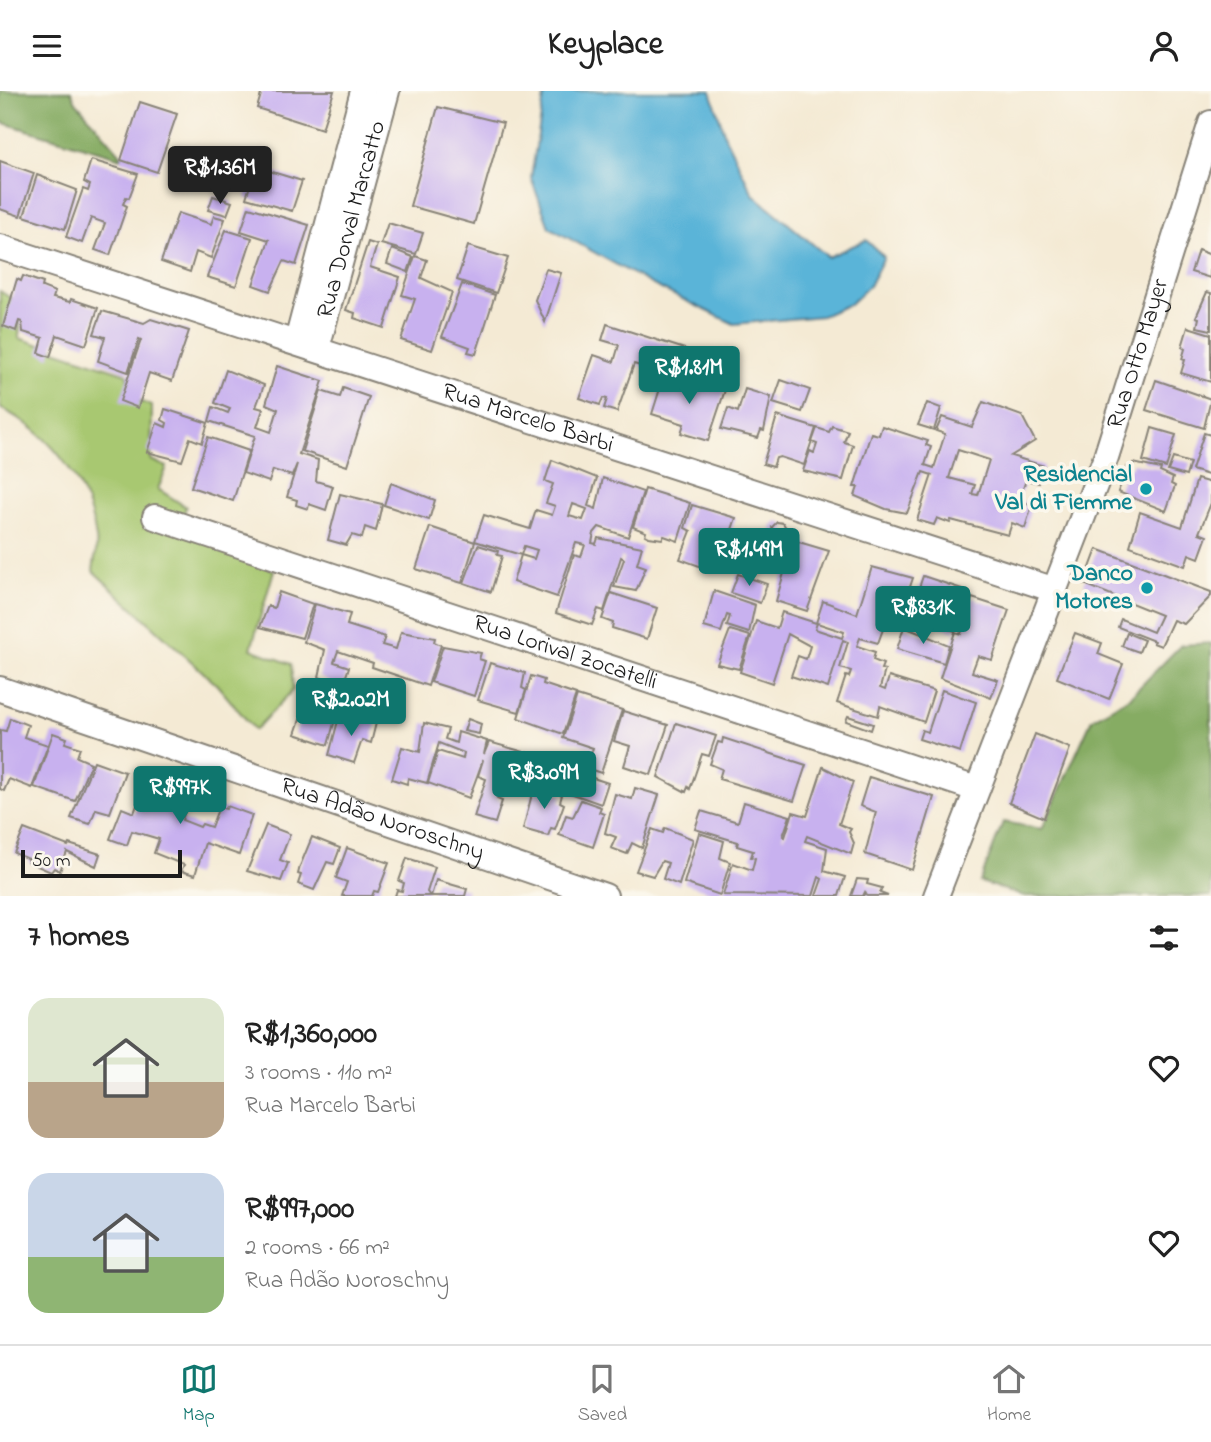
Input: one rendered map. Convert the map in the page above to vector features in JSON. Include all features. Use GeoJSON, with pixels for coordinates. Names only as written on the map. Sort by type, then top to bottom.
{"type":"FeatureCollection","features":[{"type":"Feature","properties":{"kind":"street","name":"Rua Dorval Marcatto"},"geometry":{"type":"LineString","coordinates":[[307,345],[363,91]]}},
{"type":"Feature","properties":{"kind":"street","name":"Rua Dorval Marcatto"},"geometry":{"type":"LineString","coordinates":[[307,345],[387,91]]}},
{"type":"Feature","properties":{"kind":"street","name":"Rua Otto Mayer"},"geometry":{"type":"LineString","coordinates":[[936,896],[1106,457],[1211,123]]}},
{"type":"Feature","properties":{"kind":"street","name":"Rua Marcelo Barbi"},"geometry":{"type":"LineString","coordinates":[[0,247],[1055,590]]}},
{"type":"Feature","properties":{"kind":"street","name":"Rua Lorival Zocatelli"},"geometry":{"type":"LineString","coordinates":[[155,517],[976,789]]}},
{"type":"Feature","properties":{"kind":"street","name":"Rua Adão Noroschny"},"geometry":{"type":"LineString","coordinates":[[0,689],[605,896]]}},
{"type":"Feature","properties":{"kind":"green space"},"geometry":{"type":"Polygon","coordinates":[[[0,91],[71,91],[76,102],[125,159],[0,122],[0,91]]]}},
{"type":"Feature","properties":{"kind":"green space"},"geometry":{"type":"Polygon","coordinates":[[[0,291],[21,305],[19,338],[127,374],[130,398],[152,406],[151,460],[167,467],[158,489],[186,507],[178,532],[274,570],[251,649],[291,664],[293,690],[255,730],[217,685],[93,571],[96,538],[92,517],[75,479],[50,445],[18,418],[0,408],[0,291]]]}},
{"type":"Feature","properties":{"kind":"green space"},"geometry":{"type":"Polygon","coordinates":[[[1211,643],[1211,896],[1025,896],[980,882],[1003,822],[1042,829],[1092,719],[1130,697],[1181,645],[1211,643]]]}},
{"type":"Feature","properties":{"kind":"water"},"geometry":{"type":"Polygon","coordinates":[[[545,91],[711,91],[726,139],[753,194],[828,257],[866,240],[884,257],[869,286],[850,304],[822,316],[734,324],[651,284],[549,227],[531,178],[545,91]]]}},
{"type":"Feature","properties":{"kind":"building"},"geometry":{"type":"Polygon","coordinates":[[[262,91],[334,91],[322,129],[257,108],[262,91]]]}},
{"type":"Feature","properties":{"kind":"building"},"geometry":{"type":"Polygon","coordinates":[[[140,102],[177,114],[157,172],[121,160],[140,102]]]}},
{"type":"Feature","properties":{"kind":"building"},"geometry":{"type":"Polygon","coordinates":[[[438,107],[503,123],[474,224],[410,206],[438,107]]]}},
{"type":"Feature","properties":{"kind":"building"},"geometry":{"type":"Polygon","coordinates":[[[91,160],[138,174],[129,198],[126,197],[123,204],[127,206],[110,255],[95,250],[105,223],[91,218],[82,243],[66,237],[83,189],[88,191],[90,185],[84,182],[91,160]]]}},
{"type":"Feature","properties":{"kind":"building"},"geometry":{"type":"Polygon","coordinates":[[[0,161],[34,173],[20,216],[0,209],[0,161]]]}},
{"type":"Feature","properties":{"kind":"building"},"geometry":{"type":"Polygon","coordinates":[[[256,167],[302,181],[292,211],[246,198],[256,167]]]}},
{"type":"Feature","properties":{"kind":"building"},"geometry":{"type":"Polygon","coordinates":[[[37,175],[77,190],[65,229],[24,216],[37,175]]]}},
{"type":"Feature","properties":{"kind":"building"},"geometry":{"type":"Polygon","coordinates":[[[213,196],[232,202],[227,215],[208,210],[213,196]]]}},
{"type":"Feature","properties":{"kind":"building"},"geometry":{"type":"Polygon","coordinates":[[[249,207],[309,225],[296,265],[284,261],[270,291],[253,285],[269,240],[241,231],[249,207]]]}},
{"type":"Feature","properties":{"kind":"building"},"geometry":{"type":"Polygon","coordinates":[[[178,213],[211,224],[214,216],[225,219],[211,258],[196,252],[190,272],[161,262],[178,213]]]}},
{"type":"Feature","properties":{"kind":"building"},"geometry":{"type":"Polygon","coordinates":[[[388,223],[423,233],[416,254],[381,244],[388,223]]]}},
{"type":"Feature","properties":{"kind":"building"},"geometry":{"type":"Polygon","coordinates":[[[226,230],[252,238],[236,286],[207,277],[226,230]]]}},
{"type":"Feature","properties":{"kind":"building"},"geometry":{"type":"Polygon","coordinates":[[[368,242],[377,245],[370,267],[400,277],[384,328],[354,318],[355,313],[346,310],[368,242]]]}},
{"type":"Feature","properties":{"kind":"building"},"geometry":{"type":"Polygon","coordinates":[[[468,246],[508,258],[496,293],[457,280],[468,246]]]}},
{"type":"Feature","properties":{"kind":"building"},"geometry":{"type":"Polygon","coordinates":[[[392,249],[413,257],[408,272],[387,264],[392,249]]]}},
{"type":"Feature","properties":{"kind":"building"},"geometry":{"type":"Polygon","coordinates":[[[1198,250],[1211,255],[1210,278],[1191,272],[1198,250]]]}},
{"type":"Feature","properties":{"kind":"building"},"geometry":{"type":"Polygon","coordinates":[[[415,256],[427,260],[421,278],[452,292],[432,350],[401,340],[415,299],[402,295],[415,256]]]}},
{"type":"Feature","properties":{"kind":"building"},"geometry":{"type":"Polygon","coordinates":[[[546,269],[561,273],[545,322],[535,300],[546,269]]]}},
{"type":"Feature","properties":{"kind":"building"},"geometry":{"type":"Polygon","coordinates":[[[23,276],[43,283],[42,287],[55,292],[53,298],[70,302],[71,299],[98,308],[86,345],[57,335],[50,357],[39,353],[43,338],[23,332],[22,322],[19,321],[16,331],[3,326],[17,279],[21,281],[23,276]]]}},
{"type":"Feature","properties":{"kind":"building"},"geometry":{"type":"Polygon","coordinates":[[[462,284],[495,295],[476,354],[468,352],[470,347],[442,337],[462,284]]]}},
{"type":"Feature","properties":{"kind":"building"},"geometry":{"type":"Polygon","coordinates":[[[1207,292],[1211,293],[1211,330],[1197,327],[1199,318],[1196,317],[1207,292]]]}},
{"type":"Feature","properties":{"kind":"building"},"geometry":{"type":"Polygon","coordinates":[[[102,311],[144,323],[151,319],[189,331],[172,381],[149,373],[138,408],[120,401],[141,340],[139,339],[128,372],[98,361],[105,337],[94,334],[102,311]]]}},
{"type":"Feature","properties":{"kind":"building"},"geometry":{"type":"Polygon","coordinates":[[[607,324],[694,352],[685,380],[634,364],[617,412],[604,408],[607,399],[603,398],[600,405],[579,398],[594,355],[614,362],[619,345],[602,340],[607,324]]]}},
{"type":"Feature","properties":{"kind":"building"},"geometry":{"type":"Polygon","coordinates":[[[1188,327],[1211,334],[1211,382],[1181,373],[1185,360],[1182,359],[1185,349],[1182,347],[1188,327]]]}},
{"type":"Feature","properties":{"kind":"building"},"geometry":{"type":"Polygon","coordinates":[[[277,366],[323,381],[299,454],[318,460],[316,481],[333,486],[326,510],[309,504],[308,509],[296,505],[297,500],[287,497],[297,464],[292,476],[273,470],[269,482],[243,473],[255,436],[209,421],[213,407],[228,413],[230,409],[215,403],[226,370],[264,385],[256,407],[263,409],[257,427],[271,432],[278,409],[266,404],[277,366]]]}},
{"type":"Feature","properties":{"kind":"building"},"geometry":{"type":"Polygon","coordinates":[[[664,376],[706,389],[708,384],[725,390],[708,441],[681,433],[684,424],[652,414],[664,376]]]}},
{"type":"Feature","properties":{"kind":"building"},"geometry":{"type":"Polygon","coordinates":[[[781,380],[810,390],[802,412],[773,403],[781,380]]]}},
{"type":"Feature","properties":{"kind":"building"},"geometry":{"type":"Polygon","coordinates":[[[1156,380],[1211,399],[1204,428],[1146,410],[1156,380]]]}},
{"type":"Feature","properties":{"kind":"building"},"geometry":{"type":"Polygon","coordinates":[[[343,388],[369,397],[347,466],[302,451],[321,391],[340,397],[343,388]]]}},
{"type":"Feature","properties":{"kind":"building"},"geometry":{"type":"Polygon","coordinates":[[[745,389],[771,397],[764,431],[761,430],[758,438],[721,429],[728,408],[738,412],[745,389]]]}},
{"type":"Feature","properties":{"kind":"building"},"geometry":{"type":"Polygon","coordinates":[[[983,402],[1022,416],[1035,441],[1011,456],[1044,466],[1039,483],[1026,480],[1019,500],[1032,505],[1025,528],[1012,523],[1008,535],[951,520],[950,523],[937,518],[934,525],[917,520],[932,475],[923,472],[907,513],[886,509],[855,496],[858,487],[854,487],[871,433],[879,435],[882,426],[928,441],[926,445],[931,447],[925,465],[934,468],[945,434],[936,431],[942,417],[972,427],[983,402]],[[958,450],[949,478],[975,485],[972,494],[978,495],[989,460],[958,450]]]}},
{"type":"Feature","properties":{"kind":"building"},"geometry":{"type":"Polygon","coordinates":[[[927,403],[941,408],[934,430],[918,425],[927,403]]]}},
{"type":"Feature","properties":{"kind":"building"},"geometry":{"type":"Polygon","coordinates":[[[165,409],[208,423],[202,443],[190,438],[182,461],[147,452],[157,423],[166,427],[167,423],[162,420],[165,409]]]}},
{"type":"Feature","properties":{"kind":"building"},"geometry":{"type":"Polygon","coordinates":[[[777,416],[816,428],[804,465],[780,457],[776,458],[773,467],[763,464],[777,416]]]}},
{"type":"Feature","properties":{"kind":"building"},"geometry":{"type":"Polygon","coordinates":[[[832,426],[848,431],[844,442],[853,445],[843,480],[803,471],[810,451],[814,453],[817,444],[812,442],[817,428],[829,432],[832,426]]]}},
{"type":"Feature","properties":{"kind":"building"},"geometry":{"type":"Polygon","coordinates":[[[1152,428],[1176,435],[1166,468],[1143,461],[1152,428]]]}},
{"type":"Feature","properties":{"kind":"building"},"geometry":{"type":"Polygon","coordinates":[[[1204,433],[1211,435],[1211,476],[1192,470],[1204,433]]]}},
{"type":"Feature","properties":{"kind":"building"},"geometry":{"type":"Polygon","coordinates":[[[208,437],[249,451],[233,501],[191,487],[208,437]]]}},
{"type":"Feature","properties":{"kind":"building"},"geometry":{"type":"Polygon","coordinates":[[[1173,458],[1190,463],[1186,476],[1168,471],[1173,458]]]}},
{"type":"Feature","properties":{"kind":"building"},"geometry":{"type":"Polygon","coordinates":[[[552,460],[597,478],[588,506],[596,509],[603,478],[643,492],[628,537],[599,527],[594,533],[592,543],[596,544],[598,538],[642,547],[637,564],[646,567],[636,591],[614,587],[624,559],[621,557],[604,611],[598,609],[592,625],[556,613],[574,555],[581,557],[585,545],[576,543],[557,597],[513,582],[521,555],[475,541],[484,515],[530,529],[536,510],[552,515],[555,506],[546,503],[553,484],[545,481],[552,460]],[[573,504],[569,516],[583,520],[587,509],[573,504]],[[524,546],[521,555],[534,559],[537,550],[524,546]]]}},
{"type":"Feature","properties":{"kind":"building","name":"Residencial Val di Fiemme"},"geometry":{"type":"Polygon","coordinates":[[[1133,463],[1161,469],[1160,472],[1173,478],[1171,484],[1175,486],[1166,511],[1118,492],[1127,467],[1131,468],[1133,463]]]}},
{"type":"Feature","properties":{"kind":"building"},"geometry":{"type":"Polygon","coordinates":[[[1197,479],[1211,483],[1211,503],[1199,533],[1207,536],[1199,558],[1189,554],[1185,566],[1130,546],[1140,512],[1182,527],[1197,479]]]}},
{"type":"Feature","properties":{"kind":"building"},"geometry":{"type":"Polygon","coordinates":[[[391,483],[435,500],[429,520],[384,505],[391,483]]]}},
{"type":"Feature","properties":{"kind":"building"},"geometry":{"type":"Polygon","coordinates":[[[645,489],[690,503],[678,541],[664,536],[662,539],[649,537],[645,535],[646,532],[633,527],[645,489]]]}},
{"type":"Feature","properties":{"kind":"building"},"geometry":{"type":"Polygon","coordinates":[[[340,494],[382,504],[376,531],[365,527],[362,538],[352,535],[346,545],[328,540],[340,494]]]}},
{"type":"Feature","properties":{"kind":"building"},"geometry":{"type":"Polygon","coordinates":[[[692,505],[736,518],[724,552],[722,551],[713,571],[680,559],[691,531],[685,528],[692,505]]]}},
{"type":"Feature","properties":{"kind":"building"},"geometry":{"type":"Polygon","coordinates":[[[777,522],[783,523],[786,528],[779,536],[773,534],[772,527],[777,522]]]}},
{"type":"Feature","properties":{"kind":"building"},"geometry":{"type":"Polygon","coordinates":[[[430,527],[475,542],[462,583],[416,569],[430,527]]]}},
{"type":"Feature","properties":{"kind":"building"},"geometry":{"type":"Polygon","coordinates":[[[782,537],[829,551],[807,611],[776,601],[784,573],[771,570],[782,537]]]}},
{"type":"Feature","properties":{"kind":"building"},"geometry":{"type":"Polygon","coordinates":[[[478,545],[498,551],[497,555],[502,556],[491,592],[464,583],[478,545]]]}},
{"type":"Feature","properties":{"kind":"building","name":"Danco Motores"},"geometry":{"type":"Polygon","coordinates":[[[1097,549],[1211,592],[1211,596],[1184,624],[1173,620],[1161,646],[1153,643],[1154,641],[1118,627],[1121,619],[1153,632],[1161,615],[1084,584],[1097,549]]]}},
{"type":"Feature","properties":{"kind":"building"},"geometry":{"type":"Polygon","coordinates":[[[872,567],[913,578],[897,625],[886,621],[878,643],[860,638],[857,646],[875,652],[873,660],[883,664],[881,669],[885,670],[880,688],[885,690],[889,677],[934,691],[924,722],[880,706],[878,716],[837,703],[846,676],[849,677],[851,671],[840,668],[848,642],[843,640],[828,688],[791,676],[798,656],[806,659],[810,646],[788,634],[772,683],[740,672],[756,621],[777,628],[782,612],[816,623],[823,601],[857,614],[872,567]],[[817,623],[815,629],[842,638],[844,632],[817,623]]]}},
{"type":"Feature","properties":{"kind":"building"},"geometry":{"type":"Polygon","coordinates":[[[738,574],[767,584],[760,603],[731,593],[738,574]]]}},
{"type":"Feature","properties":{"kind":"building"},"geometry":{"type":"Polygon","coordinates":[[[923,576],[968,591],[955,631],[909,617],[923,576]]]}},
{"type":"Feature","properties":{"kind":"building"},"geometry":{"type":"Polygon","coordinates":[[[714,591],[755,605],[749,633],[727,626],[730,616],[727,615],[721,632],[704,627],[714,591]]]}},
{"type":"Feature","properties":{"kind":"building"},"geometry":{"type":"Polygon","coordinates":[[[279,592],[313,604],[302,638],[260,627],[268,606],[274,608],[279,592]]]}},
{"type":"Feature","properties":{"kind":"building"},"geometry":{"type":"Polygon","coordinates":[[[611,593],[657,608],[647,639],[612,628],[613,623],[602,619],[611,593]]]}},
{"type":"Feature","properties":{"kind":"building"},"geometry":{"type":"Polygon","coordinates":[[[972,598],[1009,610],[992,660],[978,656],[972,672],[998,680],[991,698],[940,678],[955,632],[961,634],[972,598]]]}},
{"type":"Feature","properties":{"kind":"building"},"geometry":{"type":"Polygon","coordinates":[[[315,604],[350,614],[347,625],[385,637],[382,645],[396,649],[401,632],[435,638],[434,642],[441,645],[428,686],[372,667],[373,663],[338,651],[334,662],[349,667],[342,688],[319,677],[325,650],[304,642],[315,604]]]}},
{"type":"Feature","properties":{"kind":"building"},"geometry":{"type":"Polygon","coordinates":[[[904,627],[949,645],[944,663],[897,649],[904,627]]]}},
{"type":"Feature","properties":{"kind":"building"},"geometry":{"type":"Polygon","coordinates":[[[730,630],[750,636],[739,669],[717,664],[730,630]]]}},
{"type":"Feature","properties":{"kind":"building"},"geometry":{"type":"Polygon","coordinates":[[[1075,633],[1102,643],[1098,654],[1123,664],[1109,699],[1057,678],[1075,633]]]}},
{"type":"Feature","properties":{"kind":"building"},"geometry":{"type":"Polygon","coordinates":[[[1127,633],[1144,640],[1139,652],[1122,646],[1127,633]]]}},
{"type":"Feature","properties":{"kind":"building"},"geometry":{"type":"Polygon","coordinates":[[[443,646],[481,653],[479,659],[485,661],[474,696],[431,682],[443,646]]]}},
{"type":"Feature","properties":{"kind":"building"},"geometry":{"type":"Polygon","coordinates":[[[490,663],[525,673],[522,688],[526,690],[519,712],[478,700],[490,663]]]}},
{"type":"Feature","properties":{"kind":"building"},"geometry":{"type":"Polygon","coordinates":[[[531,676],[544,680],[543,684],[576,695],[563,734],[518,718],[531,676]]]}},
{"type":"Feature","properties":{"kind":"building"},"geometry":{"type":"Polygon","coordinates":[[[942,690],[976,702],[960,752],[919,739],[922,730],[928,732],[942,690]]]}},
{"type":"Feature","properties":{"kind":"building"},"geometry":{"type":"Polygon","coordinates":[[[577,696],[622,710],[601,773],[586,768],[593,748],[563,738],[577,696]]]}},
{"type":"Feature","properties":{"kind":"building"},"geometry":{"type":"Polygon","coordinates":[[[305,705],[336,716],[328,745],[295,734],[305,705]]]}},
{"type":"Feature","properties":{"kind":"building"},"geometry":{"type":"Polygon","coordinates":[[[623,711],[668,725],[651,775],[624,766],[630,746],[614,741],[623,711]]]}},
{"type":"Feature","properties":{"kind":"building"},"geometry":{"type":"Polygon","coordinates":[[[356,716],[376,723],[371,743],[362,740],[354,763],[329,755],[339,717],[355,722],[356,716]]]}},
{"type":"Feature","properties":{"kind":"building"},"geometry":{"type":"Polygon","coordinates":[[[848,716],[873,724],[871,730],[846,721],[848,716]]]}},
{"type":"Feature","properties":{"kind":"building"},"geometry":{"type":"Polygon","coordinates":[[[10,718],[28,725],[24,737],[48,745],[32,788],[9,779],[4,791],[0,789],[0,730],[6,731],[10,718]]]}},
{"type":"Feature","properties":{"kind":"building"},"geometry":{"type":"Polygon","coordinates":[[[468,719],[481,724],[479,734],[464,731],[468,719]]]}},
{"type":"Feature","properties":{"kind":"building"},"geometry":{"type":"Polygon","coordinates":[[[424,723],[448,729],[445,739],[456,743],[458,732],[487,741],[484,754],[489,742],[573,766],[567,782],[525,769],[520,791],[502,784],[497,799],[502,801],[495,823],[474,817],[486,779],[478,776],[483,760],[469,798],[428,783],[438,751],[463,759],[464,753],[439,743],[427,783],[408,778],[407,784],[392,779],[402,747],[420,752],[424,723]]]}},
{"type":"Feature","properties":{"kind":"building"},"geometry":{"type":"Polygon","coordinates":[[[676,723],[716,736],[709,756],[702,754],[690,789],[688,787],[686,792],[658,777],[676,723]]]}},
{"type":"Feature","properties":{"kind":"building"},"geometry":{"type":"Polygon","coordinates":[[[53,733],[67,738],[65,743],[80,748],[77,757],[91,763],[75,801],[34,787],[53,733]]]}},
{"type":"Feature","properties":{"kind":"building"},"geometry":{"type":"Polygon","coordinates":[[[1035,734],[1070,748],[1044,818],[1009,803],[1035,734]]]}},
{"type":"Feature","properties":{"kind":"building"},"geometry":{"type":"Polygon","coordinates":[[[723,738],[806,765],[794,801],[719,779],[722,769],[710,764],[718,742],[722,743],[723,738]]]}},
{"type":"Feature","properties":{"kind":"building"},"geometry":{"type":"Polygon","coordinates":[[[94,761],[125,772],[110,813],[96,809],[90,824],[71,818],[94,761]]]}},
{"type":"Feature","properties":{"kind":"building"},"geometry":{"type":"Polygon","coordinates":[[[823,767],[853,782],[839,824],[851,829],[849,832],[854,843],[851,854],[807,836],[805,841],[827,848],[824,871],[845,877],[839,896],[816,896],[822,879],[819,877],[813,896],[723,895],[733,863],[752,870],[755,858],[751,857],[753,851],[737,846],[738,842],[695,829],[701,811],[738,822],[744,802],[790,816],[783,836],[785,837],[793,812],[807,816],[823,767]]]}},
{"type":"Feature","properties":{"kind":"building"},"geometry":{"type":"Polygon","coordinates":[[[575,772],[608,783],[601,804],[570,793],[575,772]]]}},
{"type":"Feature","properties":{"kind":"building"},"geometry":{"type":"Polygon","coordinates":[[[869,777],[934,797],[912,870],[865,854],[876,812],[860,806],[869,777]]]}},
{"type":"Feature","properties":{"kind":"building"},"geometry":{"type":"Polygon","coordinates":[[[181,778],[195,783],[182,820],[200,827],[202,824],[211,827],[219,807],[226,809],[227,806],[252,815],[239,855],[205,843],[195,875],[181,871],[184,865],[154,853],[159,839],[132,831],[127,845],[110,839],[122,808],[134,813],[146,781],[176,792],[181,778]]]}},
{"type":"Feature","properties":{"kind":"building"},"geometry":{"type":"Polygon","coordinates":[[[539,785],[562,795],[560,802],[564,804],[555,829],[551,828],[548,836],[523,829],[532,794],[535,794],[539,785]]]}},
{"type":"Feature","properties":{"kind":"building"},"geometry":{"type":"Polygon","coordinates":[[[635,788],[659,795],[642,848],[632,843],[627,854],[611,848],[616,837],[605,833],[615,794],[632,799],[635,788]]]}},
{"type":"Feature","properties":{"kind":"building"},"geometry":{"type":"Polygon","coordinates":[[[581,800],[601,807],[599,812],[604,814],[593,847],[559,835],[566,815],[573,817],[581,800]]]}},
{"type":"Feature","properties":{"kind":"building"},"geometry":{"type":"Polygon","coordinates":[[[266,825],[290,834],[280,860],[288,863],[281,881],[247,871],[266,825]]]}},
{"type":"Feature","properties":{"kind":"building"},"geometry":{"type":"Polygon","coordinates":[[[665,828],[693,839],[679,885],[663,879],[668,863],[662,861],[653,876],[636,871],[652,829],[663,833],[665,828]]]}},
{"type":"Feature","properties":{"kind":"building"},"geometry":{"type":"Polygon","coordinates":[[[24,829],[68,846],[69,844],[100,854],[96,866],[67,852],[60,871],[54,868],[51,872],[28,862],[29,859],[14,853],[24,829]]]}},
{"type":"Feature","properties":{"kind":"building"},"geometry":{"type":"Polygon","coordinates":[[[699,833],[724,841],[720,858],[730,862],[720,895],[684,883],[699,833]]]}},
{"type":"Feature","properties":{"kind":"building"},"geometry":{"type":"Polygon","coordinates":[[[312,837],[340,848],[334,864],[327,862],[314,890],[298,884],[300,866],[312,837]]]}},
{"type":"Feature","properties":{"kind":"building"},"geometry":{"type":"Polygon","coordinates":[[[347,848],[389,863],[378,892],[374,891],[372,896],[342,896],[347,882],[336,878],[347,848]]]}},
{"type":"Feature","properties":{"kind":"building"},"geometry":{"type":"Polygon","coordinates":[[[407,858],[435,867],[427,892],[430,896],[395,896],[397,890],[402,891],[404,883],[399,881],[407,858]]]}},
{"type":"Feature","properties":{"kind":"building"},"geometry":{"type":"Polygon","coordinates":[[[857,879],[868,880],[867,884],[882,888],[880,893],[888,896],[867,896],[865,892],[863,896],[851,896],[857,879]]]}},
{"type":"Feature","properties":{"kind":"building"},"geometry":{"type":"Polygon","coordinates":[[[436,880],[467,889],[465,896],[431,896],[436,880]]]}},
{"type":"Feature","properties":{"kind":"place","name":"Residencial Val di Fiemme"},"geometry":{"type":"Point","coordinates":[1146,489]}},
{"type":"Feature","properties":{"kind":"place","name":"Danco Motores"},"geometry":{"type":"Point","coordinates":[1147,588]}}]}
